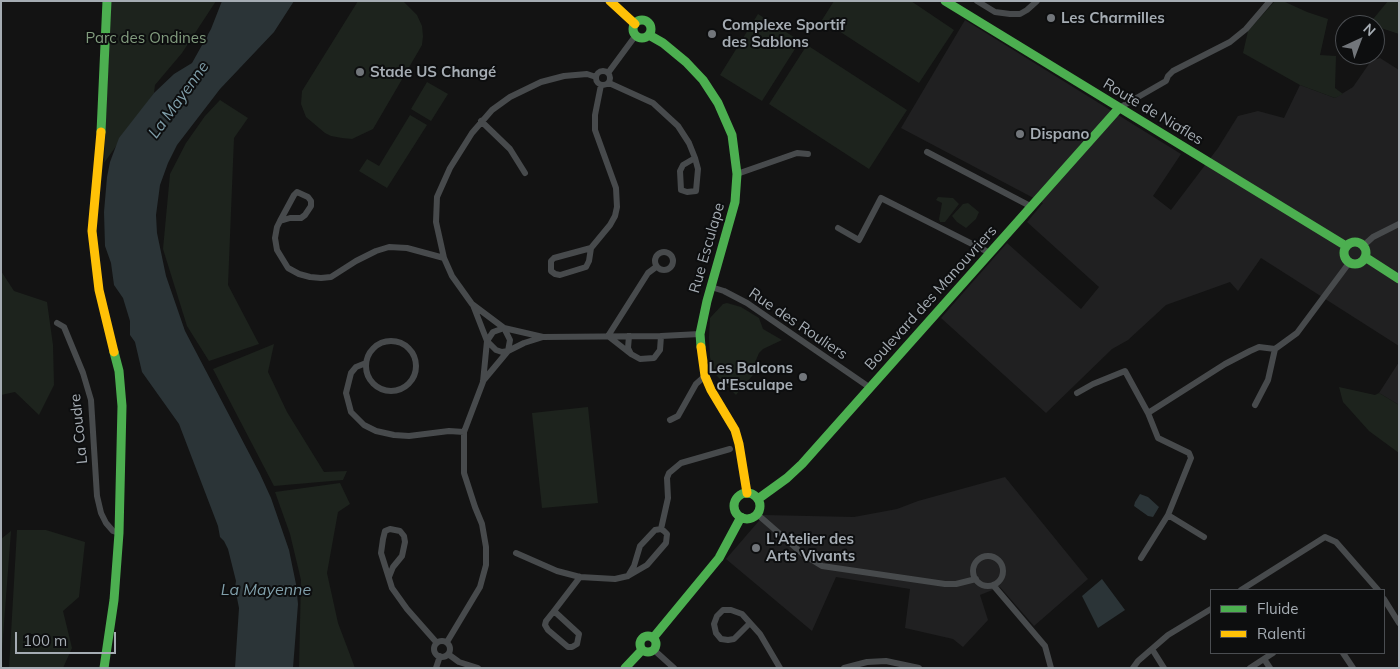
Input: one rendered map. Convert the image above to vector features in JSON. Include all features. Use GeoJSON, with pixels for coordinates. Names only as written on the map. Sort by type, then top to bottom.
{"type":"FeatureCollection","features":[{"type":"Feature","properties":{"kind":"street"},"geometry":{"type":"LineString","coordinates":[[104,668],[114,600],[122,406],[119,372],[99,290],[92,232],[103,106],[107,1]]}},
{"type":"Feature","properties":{"kind":"street"},"geometry":{"type":"LineString","coordinates":[[610,1],[635,24]]}},
{"type":"Feature","properties":{"kind":"street","name":"Route de Niafles"},"geometry":{"type":"LineString","coordinates":[[945,1],[1346,246]]}},
{"type":"Feature","properties":{"kind":"street"},"geometry":{"type":"LineString","coordinates":[[977,1],[995,12],[1010,14],[1020,14],[1037,1]]}},
{"type":"Feature","properties":{"kind":"street"},"geometry":{"type":"LineString","coordinates":[[1119,108],[1166,82],[1168,76],[1173,71],[1230,42],[1246,29],[1270,1]]}},
{"type":"Feature","properties":{"kind":"street"},"geometry":{"type":"LineString","coordinates":[[635,24],[639,21],[648,22],[651,27],[649,35],[644,38],[636,35]]}},
{"type":"Feature","properties":{"kind":"street"},"geometry":{"type":"LineString","coordinates":[[635,24],[634,30],[636,35]]}},
{"type":"Feature","properties":{"kind":"street"},"geometry":{"type":"LineString","coordinates":[[608,73],[636,35]]}},
{"type":"Feature","properties":{"kind":"street","name":"Rue Esculape"},"geometry":{"type":"LineString","coordinates":[[649,35],[663,43],[686,62],[703,80],[718,103],[732,136],[737,174],[735,202],[702,318],[700,334],[705,376],[711,390],[735,430],[747,493]]}},
{"type":"Feature","properties":{"kind":"street"},"geometry":{"type":"LineString","coordinates":[[596,77],[601,72],[608,73]]}},
{"type":"Feature","properties":{"kind":"street"},"geometry":{"type":"LineString","coordinates":[[602,85],[606,85],[609,82],[610,76],[608,73]]}},
{"type":"Feature","properties":{"kind":"street"},"geometry":{"type":"LineString","coordinates":[[447,642],[480,587],[486,565],[486,547],[482,524],[464,473],[464,432],[483,382],[486,341],[472,304],[452,276],[444,258],[436,222],[437,197],[450,168],[481,121],[492,110],[510,97],[541,82],[564,76],[587,74],[596,77]]}},
{"type":"Feature","properties":{"kind":"street"},"geometry":{"type":"LineString","coordinates":[[596,77],[598,83],[602,85]]}},
{"type":"Feature","properties":{"kind":"street"},"geometry":{"type":"LineString","coordinates":[[609,82],[653,103],[678,126],[689,143],[695,158],[698,169],[696,191],[687,192],[681,190],[680,171],[683,165],[695,158]]}},
{"type":"Feature","properties":{"kind":"street"},"geometry":{"type":"LineString","coordinates":[[591,248],[554,258],[551,261],[551,271],[554,274],[560,275],[586,267],[591,248],[610,225],[617,207],[616,188],[595,130],[602,85]]}},
{"type":"Feature","properties":{"kind":"street","name":"Boulevard des Manouvriers"},"geometry":{"type":"LineString","coordinates":[[758,499],[787,478],[802,464],[869,386],[1032,207],[1119,108]]}},
{"type":"Feature","properties":{"kind":"street"},"geometry":{"type":"LineString","coordinates":[[481,121],[510,149],[525,173]]}},
{"type":"Feature","properties":{"kind":"street"},"geometry":{"type":"LineString","coordinates":[[927,152],[1032,207]]}},
{"type":"Feature","properties":{"kind":"street"},"geometry":{"type":"LineString","coordinates":[[737,174],[797,153],[808,154]]}},
{"type":"Feature","properties":{"kind":"street"},"geometry":{"type":"LineString","coordinates":[[280,221],[290,218],[301,218],[305,215],[311,201],[308,197],[297,192],[294,195],[280,221],[277,227],[275,238],[277,250],[288,268],[310,277],[331,277],[356,260],[389,247],[407,248],[444,258]]}},
{"type":"Feature","properties":{"kind":"street"},"geometry":{"type":"LineString","coordinates":[[838,228],[859,240],[881,198],[990,253]]}},
{"type":"Feature","properties":{"kind":"street"},"geometry":{"type":"LineString","coordinates":[[1363,246],[1373,238],[1399,224]]}},
{"type":"Feature","properties":{"kind":"street"},"geometry":{"type":"LineString","coordinates":[[1353,242],[1363,246],[1366,251],[1365,257],[1359,264],[1349,263],[1344,255],[1346,246],[1353,242]]}},
{"type":"Feature","properties":{"kind":"street"},"geometry":{"type":"LineString","coordinates":[[1365,257],[1399,279]]}},
{"type":"Feature","properties":{"kind":"street"},"geometry":{"type":"LineString","coordinates":[[1148,413],[1224,364],[1259,347],[1275,349],[1297,334],[1349,263]]}},
{"type":"Feature","properties":{"kind":"street"},"geometry":{"type":"LineString","coordinates":[[608,336],[648,273],[656,266]]}},
{"type":"Feature","properties":{"kind":"street","name":"Rue des Rouliers"},"geometry":{"type":"LineString","coordinates":[[711,287],[724,291],[747,303],[869,386]]}},
{"type":"Feature","properties":{"kind":"street"},"geometry":{"type":"LineString","coordinates":[[472,304],[504,328],[543,337],[700,334]]}},
{"type":"Feature","properties":{"kind":"street","name":"La Coudre"},"geometry":{"type":"LineString","coordinates":[[57,323],[64,327],[83,373],[91,400],[97,496],[100,512],[106,523],[118,533]]}},
{"type":"Feature","properties":{"kind":"street"},"geometry":{"type":"LineString","coordinates":[[486,341],[493,332],[504,328]]}},
{"type":"Feature","properties":{"kind":"street"},"geometry":{"type":"LineString","coordinates":[[483,382],[508,351],[510,340],[504,328]]}},
{"type":"Feature","properties":{"kind":"street"},"geometry":{"type":"LineString","coordinates":[[608,336],[640,359],[654,358],[660,350],[661,336]]}},
{"type":"Feature","properties":{"kind":"street"},"geometry":{"type":"LineString","coordinates":[[629,336],[628,348],[631,354]]}},
{"type":"Feature","properties":{"kind":"street"},"geometry":{"type":"LineString","coordinates":[[486,341],[496,350],[502,352],[543,337]]}},
{"type":"Feature","properties":{"kind":"street"},"geometry":{"type":"LineString","coordinates":[[366,363],[371,381],[378,387],[386,390],[396,390],[404,387],[411,381],[415,373],[416,364],[414,355],[408,348],[400,343],[382,342],[374,347],[366,363],[351,373],[346,393],[351,412],[364,425],[376,431],[394,435],[410,436],[449,431],[464,432]]}},
{"type":"Feature","properties":{"kind":"street"},"geometry":{"type":"LineString","coordinates":[[1255,405],[1268,380],[1275,349]]}},
{"type":"Feature","properties":{"kind":"street"},"geometry":{"type":"LineString","coordinates":[[1077,393],[1093,384],[1125,371],[1148,413],[1158,438],[1189,453],[1191,458],[1168,515],[1141,558]]}},
{"type":"Feature","properties":{"kind":"street"},"geometry":{"type":"LineString","coordinates":[[670,420],[678,416],[696,384],[705,376]]}},
{"type":"Feature","properties":{"kind":"street"},"geometry":{"type":"LineString","coordinates":[[661,529],[668,498],[667,478],[669,473],[681,463],[730,449]]}},
{"type":"Feature","properties":{"kind":"street"},"geometry":{"type":"LineString","coordinates":[[747,493],[758,499],[760,507],[757,514],[749,519],[741,517],[735,511],[734,503],[739,495],[747,493]]}},
{"type":"Feature","properties":{"kind":"street"},"geometry":{"type":"LineString","coordinates":[[757,514],[804,555],[822,566],[944,584],[956,584],[976,579]]}},
{"type":"Feature","properties":{"kind":"street"},"geometry":{"type":"LineString","coordinates":[[1168,515],[1204,537]]}},
{"type":"Feature","properties":{"kind":"street"},"geometry":{"type":"LineString","coordinates":[[653,638],[719,558],[741,517]]}},
{"type":"Feature","properties":{"kind":"street"},"geometry":{"type":"LineString","coordinates":[[389,577],[402,556],[405,542],[404,536],[400,532],[390,529],[385,531],[381,553],[392,588],[407,610],[437,643]]}},
{"type":"Feature","properties":{"kind":"street"},"geometry":{"type":"LineString","coordinates":[[516,553],[557,571],[580,577],[615,579],[628,576],[647,565],[666,543],[667,534],[661,529],[655,530],[640,546],[634,566],[628,576]]}},
{"type":"Feature","properties":{"kind":"street"},"geometry":{"type":"LineString","coordinates":[[1243,589],[1325,537],[1336,542],[1375,589]]}},
{"type":"Feature","properties":{"kind":"street"},"geometry":{"type":"LineString","coordinates":[[985,556],[995,558],[1002,565],[1003,570],[1000,579],[993,585],[983,585],[976,579],[973,570],[977,561],[985,556]]}},
{"type":"Feature","properties":{"kind":"street"},"geometry":{"type":"LineString","coordinates":[[554,611],[579,634],[577,644],[572,647],[568,647],[548,630],[545,625],[546,620],[580,577]]}},
{"type":"Feature","properties":{"kind":"street"},"geometry":{"type":"LineString","coordinates":[[993,585],[1044,646],[1051,668]]}},
{"type":"Feature","properties":{"kind":"street"},"geometry":{"type":"LineString","coordinates":[[1385,601],[1399,623]]}},
{"type":"Feature","properties":{"kind":"street"},"geometry":{"type":"LineString","coordinates":[[750,623],[734,639],[728,640],[721,639],[716,633],[714,624],[717,616],[723,610],[731,610],[742,614],[760,634],[780,668]]}},
{"type":"Feature","properties":{"kind":"street"},"geometry":{"type":"LineString","coordinates":[[1133,668],[1168,635],[1210,610]]}},
{"type":"Feature","properties":{"kind":"street"},"geometry":{"type":"LineString","coordinates":[[642,650],[640,646],[641,638],[648,636],[653,638],[656,645],[654,650]]}},
{"type":"Feature","properties":{"kind":"street"},"geometry":{"type":"LineString","coordinates":[[442,640],[447,642],[451,649],[448,654],[440,656],[434,650],[437,643],[442,640]]}},
{"type":"Feature","properties":{"kind":"street"},"geometry":{"type":"LineString","coordinates":[[1152,649],[1164,668]]}},
{"type":"Feature","properties":{"kind":"street"},"geometry":{"type":"LineString","coordinates":[[642,650],[647,652],[654,650]]}},
{"type":"Feature","properties":{"kind":"street"},"geometry":{"type":"LineString","coordinates":[[625,668],[642,650]]}},
{"type":"Feature","properties":{"kind":"street"},"geometry":{"type":"LineString","coordinates":[[654,650],[674,668]]}},
{"type":"Feature","properties":{"kind":"street"},"geometry":{"type":"LineString","coordinates":[[448,654],[459,662],[478,668]]}},
{"type":"Feature","properties":{"kind":"street"},"geometry":{"type":"LineString","coordinates":[[1250,668],[1272,654]]}},
{"type":"Feature","properties":{"kind":"street"},"geometry":{"type":"LineString","coordinates":[[1344,654],[1353,668]]}},
{"type":"Feature","properties":{"kind":"street"},"geometry":{"type":"LineString","coordinates":[[436,668],[440,656]]}},
{"type":"Feature","properties":{"kind":"street"},"geometry":{"type":"LineString","coordinates":[[1264,659],[1270,668]]}},
{"type":"Feature","properties":{"kind":"street"},"geometry":{"type":"LineString","coordinates":[[844,668],[867,662],[886,661],[919,668]]}},
{"type":"Feature","properties":{"kind":"shaded area"},"geometry":{"type":"Polygon","coordinates":[[[965,20],[1181,154],[1153,196],[1171,210],[1218,148],[1238,116],[1258,111],[1284,118],[1300,85],[1335,98],[1353,87],[1368,65],[1385,65],[1385,61],[1399,70],[1399,346],[1261,258],[1238,291],[1230,282],[1166,305],[1128,340],[1112,349],[1046,413],[941,318],[1007,243],[1081,309],[1099,287],[1027,222],[1043,203],[901,128],[965,20]]]}},
{"type":"Feature","properties":{"kind":"shaded area"},"geometry":{"type":"Polygon","coordinates":[[[1399,362],[1399,405],[1379,393],[1399,362]]]}},
{"type":"Feature","properties":{"kind":"shaded area"},"geometry":{"type":"Polygon","coordinates":[[[1005,477],[1088,579],[1034,626],[1000,587],[980,595],[988,620],[963,647],[953,639],[905,628],[910,589],[836,577],[812,631],[726,559],[764,515],[854,517],[897,509],[918,501],[1005,477]]]}},
{"type":"Feature","properties":{"kind":"green space","name":"Parc des Ondines"},"geometry":{"type":"Polygon","coordinates":[[[111,1],[216,1],[182,53],[155,85],[154,93],[104,163],[111,1]]]}},
{"type":"Feature","properties":{"kind":"green space","name":"Stade US Changé"},"geometry":{"type":"Polygon","coordinates":[[[358,1],[403,1],[417,15],[422,26],[423,36],[422,45],[373,129],[352,139],[331,136],[325,133],[306,117],[301,104],[302,91],[358,1]]]}},
{"type":"Feature","properties":{"kind":"green space"},"geometry":{"type":"Polygon","coordinates":[[[834,1],[911,1],[954,30],[919,83],[822,20],[834,1]]]}},
{"type":"Feature","properties":{"kind":"green space"},"geometry":{"type":"Polygon","coordinates":[[[1275,1],[1283,1],[1328,19],[1320,55],[1335,56],[1335,88],[1343,94],[1335,98],[1300,85],[1243,53],[1248,31],[1275,1]]]}},
{"type":"Feature","properties":{"kind":"green space"},"geometry":{"type":"Polygon","coordinates":[[[1388,1],[1399,1],[1399,34],[1385,29],[1385,15],[1376,15],[1388,1]]]}},
{"type":"Feature","properties":{"kind":"green space"},"geometry":{"type":"Polygon","coordinates":[[[758,14],[800,41],[762,101],[720,75],[758,14]]]}},
{"type":"Feature","properties":{"kind":"green space"},"geometry":{"type":"Polygon","coordinates":[[[807,45],[907,110],[869,169],[769,104],[807,45]]]}},
{"type":"Feature","properties":{"kind":"green space"},"geometry":{"type":"Polygon","coordinates":[[[427,82],[448,94],[431,121],[411,109],[427,82]]]}},
{"type":"Feature","properties":{"kind":"green space"},"geometry":{"type":"Polygon","coordinates":[[[220,100],[248,118],[234,138],[228,285],[259,344],[209,361],[187,326],[163,249],[170,174],[186,143],[205,116],[220,100]]]}},
{"type":"Feature","properties":{"kind":"green space"},"geometry":{"type":"Polygon","coordinates":[[[410,115],[427,125],[387,188],[359,171],[367,159],[379,166],[410,115]]]}},
{"type":"Feature","properties":{"kind":"green space"},"geometry":{"type":"Polygon","coordinates":[[[938,197],[953,198],[959,204],[945,222],[940,222],[939,219],[942,203],[936,200],[938,197]]]}},
{"type":"Feature","properties":{"kind":"green space"},"geometry":{"type":"Polygon","coordinates":[[[968,203],[979,212],[976,219],[966,228],[952,216],[963,204],[968,203]]]}},
{"type":"Feature","properties":{"kind":"green space"},"geometry":{"type":"Polygon","coordinates":[[[1,271],[14,291],[47,302],[53,345],[54,385],[39,415],[15,392],[1,395],[1,271]]]}},
{"type":"Feature","properties":{"kind":"green space"},"geometry":{"type":"Polygon","coordinates":[[[727,303],[741,307],[759,318],[763,329],[782,340],[763,349],[759,353],[754,365],[758,369],[736,395],[713,371],[710,357],[710,318],[723,304],[727,303]]]}},
{"type":"Feature","properties":{"kind":"green space"},"geometry":{"type":"Polygon","coordinates":[[[274,344],[268,372],[287,412],[324,472],[347,471],[343,480],[274,486],[213,369],[274,344]]]}},
{"type":"Feature","properties":{"kind":"green space"},"geometry":{"type":"Polygon","coordinates":[[[1339,387],[1375,395],[1379,393],[1399,405],[1399,453],[1369,431],[1343,402],[1339,387]]]}},
{"type":"Feature","properties":{"kind":"green space"},"geometry":{"type":"Polygon","coordinates":[[[588,407],[598,503],[542,508],[532,413],[588,407]]]}},
{"type":"Feature","properties":{"kind":"green space"},"geometry":{"type":"Polygon","coordinates":[[[340,483],[350,504],[338,512],[327,573],[338,623],[355,668],[299,668],[301,580],[290,534],[275,492],[340,483]]]}},
{"type":"Feature","properties":{"kind":"green space"},"geometry":{"type":"Polygon","coordinates":[[[17,530],[46,530],[85,542],[79,597],[63,611],[72,648],[63,668],[9,668],[17,530]]]}},
{"type":"Feature","properties":{"kind":"green space"},"geometry":{"type":"Polygon","coordinates":[[[11,531],[1,663],[1,539],[11,531]]]}},
{"type":"Feature","properties":{"kind":"water","name":"La Mayenne"},"geometry":{"type":"Polygon","coordinates":[[[222,1],[294,1],[274,32],[220,89],[177,145],[160,185],[156,215],[157,233],[166,276],[185,331],[260,474],[271,498],[289,550],[298,604],[293,668],[235,668],[239,608],[235,588],[236,581],[228,549],[220,537],[218,526],[179,424],[142,372],[135,342],[130,335],[130,321],[123,298],[114,285],[111,263],[105,246],[104,212],[107,177],[110,162],[119,138],[154,93],[174,74],[192,63],[211,29],[222,1]]]}},
{"type":"Feature","properties":{"kind":"water"},"geometry":{"type":"Polygon","coordinates":[[[1140,494],[1148,497],[1159,507],[1153,517],[1148,516],[1134,506],[1140,494]]]}},
{"type":"Feature","properties":{"kind":"water"},"geometry":{"type":"Polygon","coordinates":[[[1102,579],[1125,610],[1098,628],[1082,596],[1102,579]]]}},
{"type":"Feature","properties":{"kind":"traffic: fast"},"geometry":{"type":"LineString","coordinates":[[101,132],[107,1]]}},
{"type":"Feature","properties":{"kind":"traffic: fast"},"geometry":{"type":"LineString","coordinates":[[945,1],[1346,246]]}},
{"type":"Feature","properties":{"kind":"traffic: fast"},"geometry":{"type":"LineString","coordinates":[[642,20],[648,23],[651,29],[648,35],[642,38],[636,35],[633,29],[636,23],[642,20]]}},
{"type":"Feature","properties":{"kind":"traffic: fast"},"geometry":{"type":"LineString","coordinates":[[649,35],[663,43],[686,62],[703,80],[718,103],[732,135],[737,174],[735,202],[707,301],[700,334],[701,347]]}},
{"type":"Feature","properties":{"kind":"traffic: fast"},"geometry":{"type":"LineString","coordinates":[[758,499],[787,478],[802,464],[1119,108]]}},
{"type":"Feature","properties":{"kind":"traffic: fast"},"geometry":{"type":"LineString","coordinates":[[1355,242],[1363,245],[1366,253],[1363,261],[1355,264],[1347,261],[1344,253],[1347,245],[1355,242]]}},
{"type":"Feature","properties":{"kind":"traffic: fast"},"geometry":{"type":"LineString","coordinates":[[1365,257],[1399,279]]}},
{"type":"Feature","properties":{"kind":"traffic: fast"},"geometry":{"type":"LineString","coordinates":[[104,668],[114,600],[119,533],[122,406],[119,371],[114,352]]}},
{"type":"Feature","properties":{"kind":"traffic: fast"},"geometry":{"type":"LineString","coordinates":[[747,493],[756,497],[760,506],[756,515],[747,519],[738,515],[734,506],[738,497],[747,493]]}},
{"type":"Feature","properties":{"kind":"traffic: fast"},"geometry":{"type":"LineString","coordinates":[[653,638],[719,558],[741,517]]}},
{"type":"Feature","properties":{"kind":"traffic: fast"},"geometry":{"type":"LineString","coordinates":[[645,636],[651,636],[656,641],[656,644],[654,650],[645,652],[640,647],[640,641],[645,636]]}},
{"type":"Feature","properties":{"kind":"traffic: fast"},"geometry":{"type":"LineString","coordinates":[[625,668],[642,650]]}},
{"type":"Feature","properties":{"kind":"traffic: slow"},"geometry":{"type":"LineString","coordinates":[[610,1],[635,24]]}},
{"type":"Feature","properties":{"kind":"traffic: slow"},"geometry":{"type":"LineString","coordinates":[[101,132],[92,231],[99,290],[114,352]]}},
{"type":"Feature","properties":{"kind":"traffic: slow"},"geometry":{"type":"LineString","coordinates":[[701,347],[705,376],[711,390],[735,430],[747,493]]}},
{"type":"Feature","properties":{"kind":"place","name":"Les Charmilles"},"geometry":{"type":"Point","coordinates":[1051,18]}},
{"type":"Feature","properties":{"kind":"place","name":"Complexe Sportif des Sablons"},"geometry":{"type":"Point","coordinates":[712,34]}},
{"type":"Feature","properties":{"kind":"place","name":"Stade US Changé"},"geometry":{"type":"Point","coordinates":[360,72]}},
{"type":"Feature","properties":{"kind":"place","name":"Dispano"},"geometry":{"type":"Point","coordinates":[1020,134]}},
{"type":"Feature","properties":{"kind":"place","name":"Les Balcons d'Esculape"},"geometry":{"type":"Point","coordinates":[803,377]}},
{"type":"Feature","properties":{"kind":"place","name":"L'Atelier des Arts Vivants"},"geometry":{"type":"Point","coordinates":[756,548]}}]}
